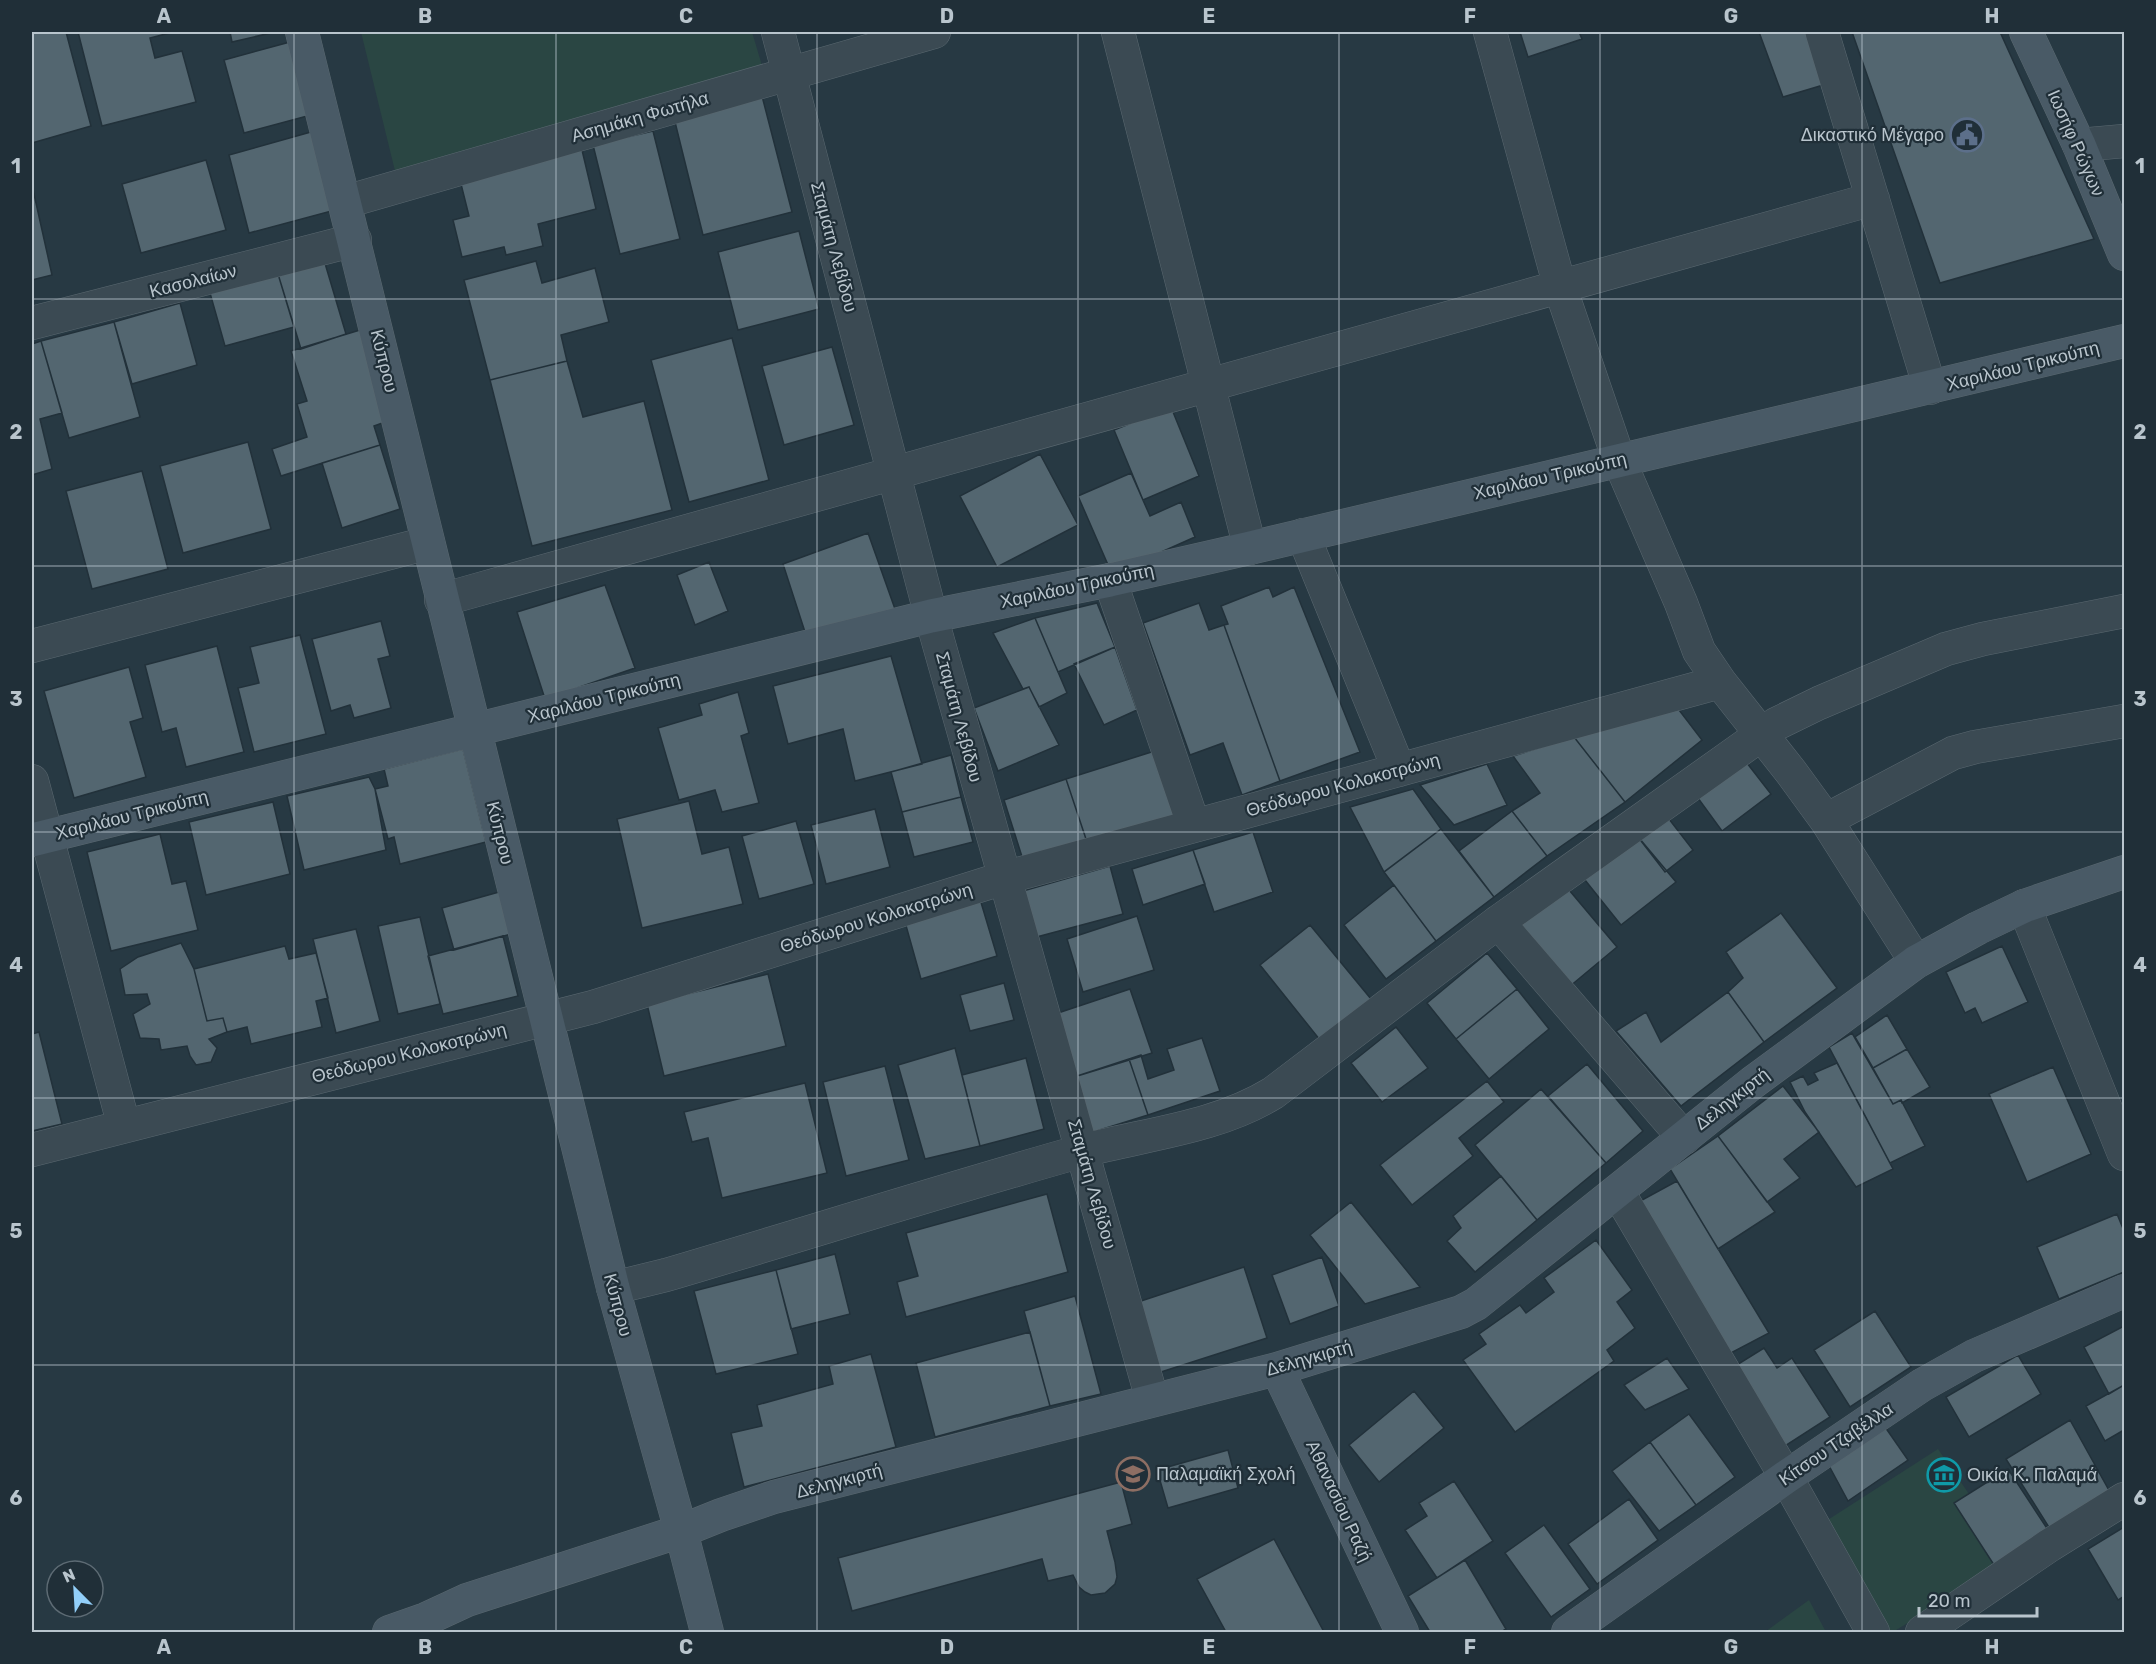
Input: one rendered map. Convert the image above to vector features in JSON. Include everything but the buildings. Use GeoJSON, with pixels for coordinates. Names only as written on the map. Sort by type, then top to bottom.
{"type":"FeatureCollection","features":[{"type":"Feature","properties":{"kind":"street","name":"Κύπρου"},"geometry":{"type":"LineString","coordinates":[[302,32],[613,1288],[707,1632]]}},
{"type":"Feature","properties":{"kind":"street","name":"Σταμάτη Λεβίδου"},"geometry":{"type":"LineString","coordinates":[[778,32],[893,473],[1004,878],[1152,1399]]}},
{"type":"Feature","properties":{"kind":"street","name":"Ασημάκη Φωτήλα"},"geometry":{"type":"LineString","coordinates":[[345,202],[934,32]]}},
{"type":"Feature","properties":{"kind":"street"},"geometry":{"type":"LineString","coordinates":[[1118,32],[1250,548]]}},
{"type":"Feature","properties":{"kind":"street"},"geometry":{"type":"LineString","coordinates":[[1490,32],[1560,287],[1619,460],[1681,603],[1699,651],[1759,735],[1791,772],[1826,820],[1916,962]]}},
{"type":"Feature","properties":{"kind":"street"},"geometry":{"type":"LineString","coordinates":[[1822,32],[1930,388]]}},
{"type":"Feature","properties":{"kind":"street","name":"Ιωσήφ Ρώγων"},"geometry":{"type":"LineString","coordinates":[[2026,32],[2079,145],[2124,254]]}},
{"type":"Feature","properties":{"kind":"street"},"geometry":{"type":"LineString","coordinates":[[2079,145],[2124,141]]}},
{"type":"Feature","properties":{"kind":"street"},"geometry":{"type":"LineString","coordinates":[[441,600],[1873,199]]}},
{"type":"Feature","properties":{"kind":"street","name":"Κασολαίων"},"geometry":{"type":"LineString","coordinates":[[32,323],[355,240]]}},
{"type":"Feature","properties":{"kind":"street","name":"Χαριλάου Τρικούπη"},"geometry":{"type":"LineString","coordinates":[[39,838],[932,615],[1110,580],[1250,548],[2124,341]]}},
{"type":"Feature","properties":{"kind":"street"},"geometry":{"type":"LineString","coordinates":[[1303,535],[1399,770]]}},
{"type":"Feature","properties":{"kind":"street"},"geometry":{"type":"LineString","coordinates":[[32,646],[428,543]]}},
{"type":"Feature","properties":{"kind":"street"},"geometry":{"type":"LineString","coordinates":[[1110,580],[1194,826]]}},
{"type":"Feature","properties":{"kind":"street"},"geometry":{"type":"LineString","coordinates":[[613,1288],[666,1275],[1083,1151],[1220,1118],[1256,1103],[1273,1093],[1498,922],[1759,735],[1818,703],[1946,649],[2124,611]]}},
{"type":"Feature","properties":{"kind":"street","name":"Θεόδωρου Κολοκοτρώνη"},"geometry":{"type":"LineString","coordinates":[[32,1150],[593,1007],[1004,878],[1720,682]]}},
{"type":"Feature","properties":{"kind":"street"},"geometry":{"type":"LineString","coordinates":[[1826,820],[1953,753],[1975,747],[2124,721]]}},
{"type":"Feature","properties":{"kind":"street"},"geometry":{"type":"LineString","coordinates":[[32,780],[39,838],[124,1126]]}},
{"type":"Feature","properties":{"kind":"street","name":"Δεληγκιρτή"},"geometry":{"type":"LineString","coordinates":[[389,1632],[426,1619],[467,1600],[681,1531],[774,1497],[1276,1369],[1469,1309],[1785,1058],[1916,962],[2024,906],[2124,872]]}},
{"type":"Feature","properties":{"kind":"street"},"geometry":{"type":"LineString","coordinates":[[2024,906],[2124,1154]]}},
{"type":"Feature","properties":{"kind":"street"},"geometry":{"type":"LineString","coordinates":[[1498,922],[1684,1138]]}},
{"type":"Feature","properties":{"kind":"street"},"geometry":{"type":"LineString","coordinates":[[1618,1192],[1786,1477],[1873,1632]]}},
{"type":"Feature","properties":{"kind":"street","name":"Κίτσου Τζαβέλλα"},"geometry":{"type":"LineString","coordinates":[[1568,1632],[1786,1477],[1906,1396],[1958,1364],[2124,1291]]}},
{"type":"Feature","properties":{"kind":"street","name":"Αθανασίου Ραζή"},"geometry":{"type":"LineString","coordinates":[[1276,1369],[1402,1632]]}},
{"type":"Feature","properties":{"kind":"street"},"geometry":{"type":"LineString","coordinates":[[1922,1632],[2050,1545],[2124,1499]]}},
{"type":"Feature","properties":{"kind":"green space"},"geometry":{"type":"Polygon","coordinates":[[[361,32],[752,32],[763,69],[396,175],[361,32]]]}},
{"type":"Feature","properties":{"kind":"green space"},"geometry":{"type":"Polygon","coordinates":[[[1938,1449],[1969,1494],[1955,1503],[1996,1568],[1893,1632],[1882,1632],[1823,1523],[1938,1449]]]}},
{"type":"Feature","properties":{"kind":"green space"},"geometry":{"type":"Polygon","coordinates":[[[1809,1600],[1826,1632],[1765,1632],[1809,1600]]]}},
{"type":"Feature","properties":{"kind":"place","name":"Δικαστικό Μέγαρο"},"geometry":{"type":"Point","coordinates":[1967,135]}},
{"type":"Feature","properties":{"kind":"place","name":"Παλαμαϊκή Σχολή"},"geometry":{"type":"Point","coordinates":[1133,1474]}},
{"type":"Feature","properties":{"kind":"place","name":"Οικία Κ. Παλαμά"},"geometry":{"type":"Point","coordinates":[1944,1475]}}]}
